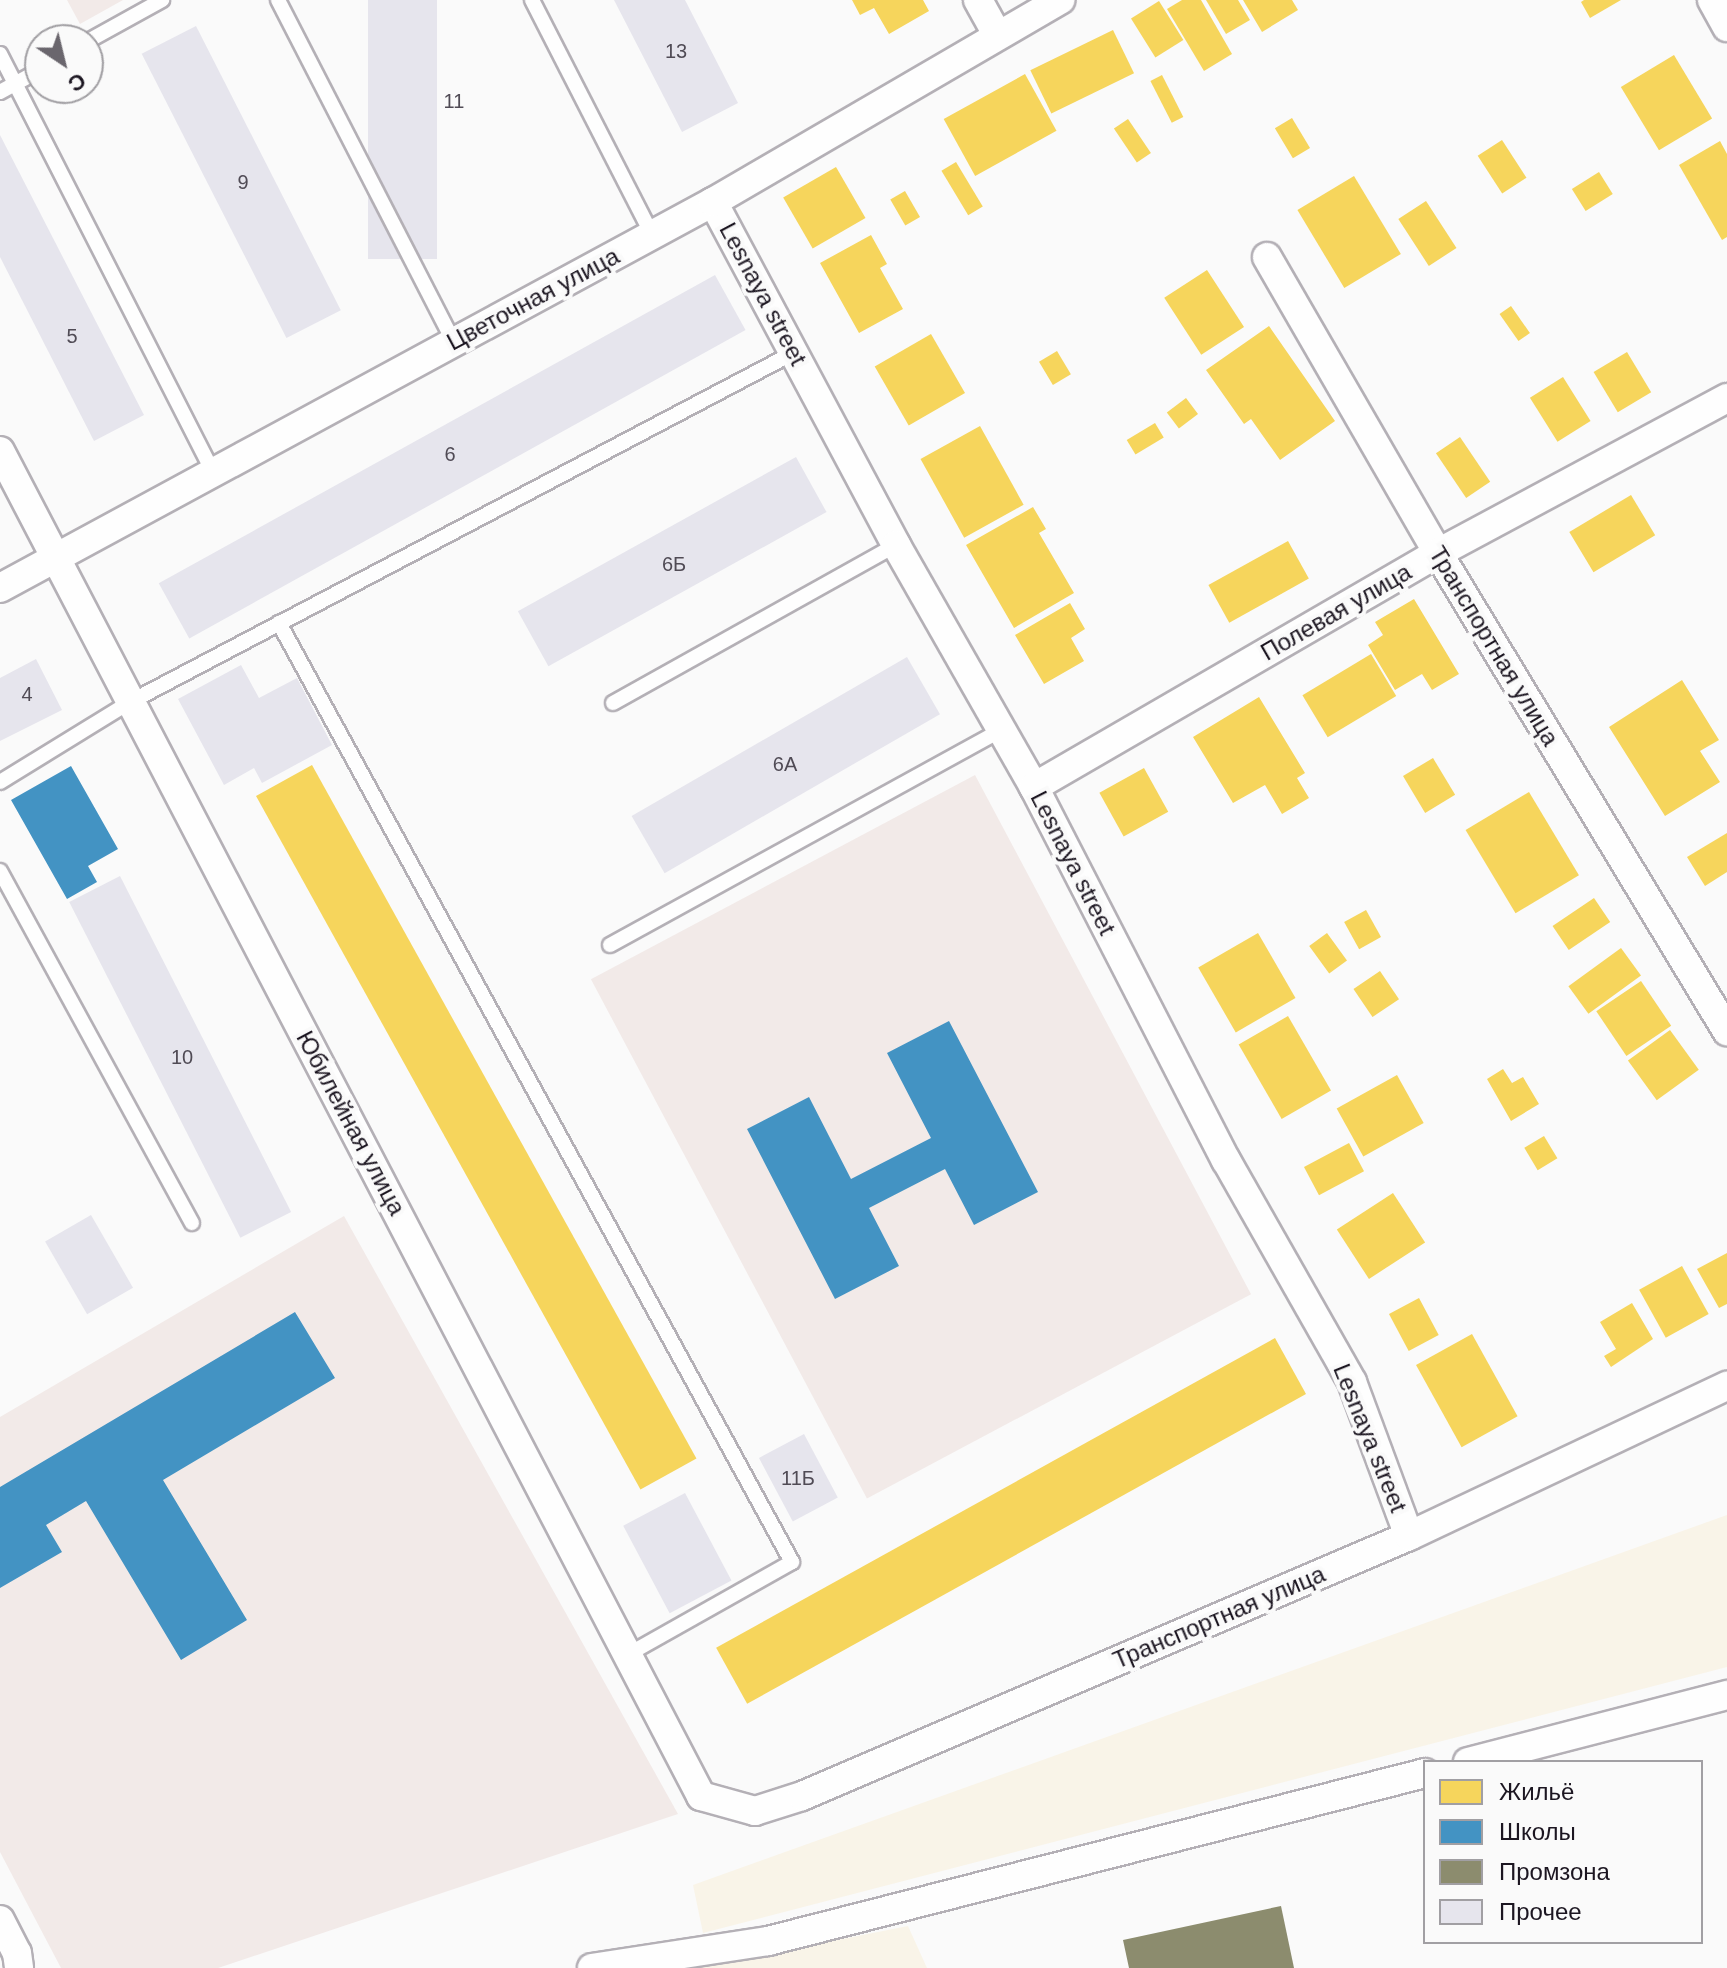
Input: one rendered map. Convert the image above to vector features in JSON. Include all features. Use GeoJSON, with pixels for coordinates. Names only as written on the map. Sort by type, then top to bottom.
{"type":"FeatureCollection","features":[{"type":"Feature","properties":{"kind":"street"},"geometry":{"type":"LineString","coordinates":[[978,0],[996,33]]}},
{"type":"Feature","properties":{"kind":"street","name":"Цветочная улица"},"geometry":{"type":"LineString","coordinates":[[0,588],[713,202],[996,33],[1060,0]]}},
{"type":"Feature","properties":{"kind":"street"},"geometry":{"type":"LineString","coordinates":[[1712,0],[1727,27]]}},
{"type":"Feature","properties":{"kind":"street","name":"Lesnaya street"},"geometry":{"type":"LineString","coordinates":[[713,202],[896,545],[1034,787],[1226,1160],[1352,1382],[1409,1536]]}},
{"type":"Feature","properties":{"kind":"street","name":"Транспортная улица"},"geometry":{"type":"LineString","coordinates":[[1267,257],[1438,553],[1727,1031]]}},
{"type":"Feature","properties":{"kind":"street","name":"Полевая улица"},"geometry":{"type":"LineString","coordinates":[[1034,787],[1438,553],[1727,398]]}},
{"type":"Feature","properties":{"kind":"street","name":"Юбилейная улица"},"geometry":{"type":"LineString","coordinates":[[0,451],[701,1796]]}},
{"type":"Feature","properties":{"kind":"street","name":"Транспортная улица"},"geometry":{"type":"LineString","coordinates":[[701,1796],[755,1811],[802,1796],[1409,1536],[1727,1386]]}},
{"type":"Feature","properties":{"kind":"street"},"geometry":{"type":"LineString","coordinates":[[1476,1760],[1727,1695]]}},
{"type":"Feature","properties":{"kind":"street"},"geometry":{"type":"LineString","coordinates":[[592,1968],[768,1941],[1423,1774]]}},
{"type":"Feature","properties":{"kind":"street"},"geometry":{"type":"LineString","coordinates":[[0,1920],[12,1961]]}},
{"type":"Feature","properties":{"kind":"lane"},"geometry":{"type":"LineString","coordinates":[[104,32],[162,0]]}},
{"type":"Feature","properties":{"kind":"lane"},"geometry":{"type":"LineString","coordinates":[[278,0],[454,342]]}},
{"type":"Feature","properties":{"kind":"lane"},"geometry":{"type":"LineString","coordinates":[[532,0],[652,235]]}},
{"type":"Feature","properties":{"kind":"lane"},"geometry":{"type":"LineString","coordinates":[[0,54],[213,472]]}},
{"type":"Feature","properties":{"kind":"lane"},"geometry":{"type":"LineString","coordinates":[[0,92],[24,79]]}},
{"type":"Feature","properties":{"kind":"lane"},"geometry":{"type":"LineString","coordinates":[[0,782],[130,702],[795,352]]}},
{"type":"Feature","properties":{"kind":"lane"},"geometry":{"type":"LineString","coordinates":[[613,703],[896,545]]}},
{"type":"Feature","properties":{"kind":"lane"},"geometry":{"type":"LineString","coordinates":[[279,623],[792,1562],[629,1654]]}},
{"type":"Feature","properties":{"kind":"lane"},"geometry":{"type":"LineString","coordinates":[[610,945],[1001,730]]}},
{"type":"Feature","properties":{"kind":"lane"},"geometry":{"type":"LineString","coordinates":[[0,871],[192,1223]]}},
{"type":"Feature","properties":{"kind":"shaded area"},"geometry":{"type":"Polygon","coordinates":[[[67,0],[123,0],[80,24],[67,0]]]}},
{"type":"Feature","properties":{"kind":"shaded area"},"geometry":{"type":"Polygon","coordinates":[[[975,775],[1251,1294],[867,1498],[591,979],[975,775]]]}},
{"type":"Feature","properties":{"kind":"shaded area"},"geometry":{"type":"Polygon","coordinates":[[[344,1216],[678,1814],[218,1968],[61,1968],[0,1852],[0,1417],[344,1216]]]}},
{"type":"Feature","properties":{"kind":"shaded area"},"geometry":{"type":"Polygon","coordinates":[[[1727,1515],[1727,1667],[703,1933],[693,1885],[1727,1515]]]}},
{"type":"Feature","properties":{"kind":"shaded area"},"geometry":{"type":"Polygon","coordinates":[[[908,1926],[927,1968],[697,1968],[908,1926]]]}},
{"type":"Feature","properties":{"kind":"building: Жильё"},"geometry":{"type":"Polygon","coordinates":[[[852,0],[923,0],[929,11],[889,34],[874,8],[860,15],[852,0]]]}},
{"type":"Feature","properties":{"kind":"building: Жильё"},"geometry":{"type":"Polygon","coordinates":[[[1182,0],[1201,0],[1232,54],[1204,71],[1167,9],[1182,0]]]}},
{"type":"Feature","properties":{"kind":"building: Жильё"},"geometry":{"type":"Polygon","coordinates":[[[1206,0],[1238,0],[1250,20],[1226,34],[1206,0]]]}},
{"type":"Feature","properties":{"kind":"building: Жильё"},"geometry":{"type":"Polygon","coordinates":[[[1243,0],[1292,0],[1298,10],[1262,32],[1243,0]]]}},
{"type":"Feature","properties":{"kind":"building: Жильё"},"geometry":{"type":"Polygon","coordinates":[[[1584,0],[1621,0],[1590,18],[1581,2],[1584,0]]]}},
{"type":"Feature","properties":{"kind":"building: Жильё"},"geometry":{"type":"Polygon","coordinates":[[[1159,1],[1183,40],[1155,57],[1131,18],[1159,1]]]}},
{"type":"Feature","properties":{"kind":"building: Жильё"},"geometry":{"type":"Polygon","coordinates":[[[1113,30],[1134,73],[1051,113],[1030,70],[1113,30]]]}},
{"type":"Feature","properties":{"kind":"building: Жильё"},"geometry":{"type":"Polygon","coordinates":[[[1674,55],[1712,118],[1659,150],[1621,87],[1674,55]]]}},
{"type":"Feature","properties":{"kind":"building: Жильё"},"geometry":{"type":"Polygon","coordinates":[[[1025,74],[1057,131],[975,176],[944,119],[1025,74]]]}},
{"type":"Feature","properties":{"kind":"building: Жильё"},"geometry":{"type":"Polygon","coordinates":[[[1162,75],[1183,117],[1172,123],[1150,81],[1162,75]]]}},
{"type":"Feature","properties":{"kind":"building: Жильё"},"geometry":{"type":"Polygon","coordinates":[[[1292,118],[1310,148],[1293,158],[1275,128],[1292,118]]]}},
{"type":"Feature","properties":{"kind":"building: Жильё"},"geometry":{"type":"Polygon","coordinates":[[[1128,119],[1151,153],[1137,162],[1114,129],[1128,119]]]}},
{"type":"Feature","properties":{"kind":"building: Жильё"},"geometry":{"type":"Polygon","coordinates":[[[1502,140],[1527,178],[1502,194],[1478,156],[1502,140]]]}},
{"type":"Feature","properties":{"kind":"building: Жильё"},"geometry":{"type":"Polygon","coordinates":[[[1720,141],[1727,154],[1727,237],[1722,240],[1679,165],[1720,141]]]}},
{"type":"Feature","properties":{"kind":"building: Жильё"},"geometry":{"type":"Polygon","coordinates":[[[956,162],[983,207],[968,215],[941,171],[956,162]]]}},
{"type":"Feature","properties":{"kind":"building: Жильё"},"geometry":{"type":"Polygon","coordinates":[[[836,167],[866,218],[813,249],[783,198],[836,167]]]}},
{"type":"Feature","properties":{"kind":"building: Жильё"},"geometry":{"type":"Polygon","coordinates":[[[1599,172],[1613,194],[1586,211],[1572,189],[1599,172]]]}},
{"type":"Feature","properties":{"kind":"building: Жильё"},"geometry":{"type":"Polygon","coordinates":[[[1354,176],[1401,254],[1344,288],[1297,210],[1354,176]]]}},
{"type":"Feature","properties":{"kind":"building: Жильё"},"geometry":{"type":"Polygon","coordinates":[[[905,191],[920,217],[905,225],[890,200],[905,191]]]}},
{"type":"Feature","properties":{"kind":"building: Жильё"},"geometry":{"type":"Polygon","coordinates":[[[1426,201],[1456,248],[1429,266],[1398,219],[1426,201]]]}},
{"type":"Feature","properties":{"kind":"building: Жильё"},"geometry":{"type":"Polygon","coordinates":[[[871,235],[887,264],[880,268],[903,309],[859,333],[820,263],[871,235]]]}},
{"type":"Feature","properties":{"kind":"building: Жильё"},"geometry":{"type":"Polygon","coordinates":[[[1207,270],[1244,327],[1201,355],[1164,298],[1207,270]]]}},
{"type":"Feature","properties":{"kind":"building: Жильё"},"geometry":{"type":"Polygon","coordinates":[[[1511,306],[1530,333],[1518,341],[1500,314],[1511,306]]]}},
{"type":"Feature","properties":{"kind":"building: Жильё"},"geometry":{"type":"Polygon","coordinates":[[[1269,326],[1335,421],[1280,460],[1251,419],[1244,424],[1206,370],[1269,326]]]}},
{"type":"Feature","properties":{"kind":"building: Жильё"},"geometry":{"type":"Polygon","coordinates":[[[931,334],[965,393],[909,425],[875,366],[931,334]]]}},
{"type":"Feature","properties":{"kind":"building: Жильё"},"geometry":{"type":"Polygon","coordinates":[[[1057,351],[1071,374],[1053,385],[1039,362],[1057,351]]]}},
{"type":"Feature","properties":{"kind":"building: Жильё"},"geometry":{"type":"Polygon","coordinates":[[[1627,352],[1651,392],[1618,412],[1594,372],[1627,352]]]}},
{"type":"Feature","properties":{"kind":"building: Жильё"},"geometry":{"type":"Polygon","coordinates":[[[1563,377],[1591,421],[1557,442],[1530,398],[1563,377]]]}},
{"type":"Feature","properties":{"kind":"building: Жильё"},"geometry":{"type":"Polygon","coordinates":[[[1186,398],[1198,414],[1179,428],[1167,412],[1186,398]]]}},
{"type":"Feature","properties":{"kind":"building: Жильё"},"geometry":{"type":"Polygon","coordinates":[[[1155,423],[1164,438],[1135,455],[1127,440],[1155,423]]]}},
{"type":"Feature","properties":{"kind":"building: Жильё"},"geometry":{"type":"Polygon","coordinates":[[[980,426],[1024,505],[964,538],[921,459],[980,426]]]}},
{"type":"Feature","properties":{"kind":"building: Жильё"},"geometry":{"type":"Polygon","coordinates":[[[1460,437],[1490,482],[1466,498],[1436,453],[1460,437]]]}},
{"type":"Feature","properties":{"kind":"building: Жильё"},"geometry":{"type":"Polygon","coordinates":[[[1631,495],[1655,535],[1593,572],[1569,532],[1631,495]]]}},
{"type":"Feature","properties":{"kind":"building: Жильё"},"geometry":{"type":"Polygon","coordinates":[[[1033,507],[1046,529],[1039,533],[1074,593],[1014,628],[966,545],[1033,507]]]}},
{"type":"Feature","properties":{"kind":"building: Жильё"},"geometry":{"type":"Polygon","coordinates":[[[1288,541],[1309,579],[1229,623],[1208,585],[1288,541]]]}},
{"type":"Feature","properties":{"kind":"building: Жильё"},"geometry":{"type":"Polygon","coordinates":[[[1414,599],[1459,674],[1432,690],[1422,674],[1395,690],[1368,645],[1383,635],[1375,622],[1414,599]]]}},
{"type":"Feature","properties":{"kind":"building: Жильё"},"geometry":{"type":"Polygon","coordinates":[[[1070,603],[1085,629],[1071,638],[1084,661],[1044,684],[1015,635],[1070,603]]]}},
{"type":"Feature","properties":{"kind":"building: Жильё"},"geometry":{"type":"Polygon","coordinates":[[[1371,654],[1396,696],[1328,737],[1302,695],[1371,654]]]}},
{"type":"Feature","properties":{"kind":"building: Жильё"},"geometry":{"type":"Polygon","coordinates":[[[1682,680],[1719,740],[1700,751],[1720,782],[1665,816],[1609,727],[1682,680]]]}},
{"type":"Feature","properties":{"kind":"building: Жильё"},"geometry":{"type":"Polygon","coordinates":[[[1259,697],[1305,773],[1297,778],[1309,798],[1282,814],[1265,785],[1233,803],[1193,737],[1259,697]]]}},
{"type":"Feature","properties":{"kind":"building: Жильё"},"geometry":{"type":"Polygon","coordinates":[[[1433,758],[1455,795],[1425,813],[1403,776],[1433,758]]]}},
{"type":"Feature","properties":{"kind":"building: Жильё"},"geometry":{"type":"Polygon","coordinates":[[[312,765],[696,1459],[640,1490],[256,796],[312,765]]]}},
{"type":"Feature","properties":{"kind":"building: Жильё"},"geometry":{"type":"Polygon","coordinates":[[[1144,768],[1168,812],[1124,836],[1099,793],[1144,768]]]}},
{"type":"Feature","properties":{"kind":"building: Жильё"},"geometry":{"type":"Polygon","coordinates":[[[1529,792],[1579,875],[1516,913],[1466,830],[1529,792]]]}},
{"type":"Feature","properties":{"kind":"building: Жильё"},"geometry":{"type":"Polygon","coordinates":[[[1727,833],[1727,872],[1705,886],[1687,857],[1727,833]]]}},
{"type":"Feature","properties":{"kind":"building: Жильё"},"geometry":{"type":"Polygon","coordinates":[[[1594,898],[1610,922],[1569,950],[1553,926],[1594,898]]]}},
{"type":"Feature","properties":{"kind":"building: Жильё"},"geometry":{"type":"Polygon","coordinates":[[[1366,910],[1381,937],[1359,949],[1344,922],[1366,910]]]}},
{"type":"Feature","properties":{"kind":"building: Жильё"},"geometry":{"type":"Polygon","coordinates":[[[1258,933],[1296,998],[1236,1032],[1198,968],[1258,933]]]}},
{"type":"Feature","properties":{"kind":"building: Жильё"},"geometry":{"type":"Polygon","coordinates":[[[1327,933],[1347,961],[1329,973],[1309,946],[1327,933]]]}},
{"type":"Feature","properties":{"kind":"building: Жильё"},"geometry":{"type":"Polygon","coordinates":[[[1621,948],[1641,976],[1588,1014],[1568,986],[1621,948]]]}},
{"type":"Feature","properties":{"kind":"building: Жильё"},"geometry":{"type":"Polygon","coordinates":[[[1380,971],[1399,999],[1372,1017],[1353,989],[1380,971]]]}},
{"type":"Feature","properties":{"kind":"building: Жильё"},"geometry":{"type":"Polygon","coordinates":[[[1641,981],[1671,1026],[1626,1056],[1596,1011],[1641,981]]]}},
{"type":"Feature","properties":{"kind":"building: Жильё"},"geometry":{"type":"Polygon","coordinates":[[[1288,1016],[1331,1090],[1282,1119],[1239,1044],[1288,1016]]]}},
{"type":"Feature","properties":{"kind":"building: Жильё"},"geometry":{"type":"Polygon","coordinates":[[[1670,1030],[1699,1070],[1657,1100],[1628,1061],[1670,1030]]]}},
{"type":"Feature","properties":{"kind":"building: Жильё"},"geometry":{"type":"Polygon","coordinates":[[[1503,1069],[1512,1083],[1523,1077],[1539,1104],[1511,1121],[1487,1079],[1503,1069]]]}},
{"type":"Feature","properties":{"kind":"building: Жильё"},"geometry":{"type":"Polygon","coordinates":[[[1397,1075],[1424,1123],[1363,1157],[1337,1108],[1397,1075]]]}},
{"type":"Feature","properties":{"kind":"building: Жильё"},"geometry":{"type":"Polygon","coordinates":[[[1544,1136],[1557,1158],[1538,1170],[1524,1148],[1544,1136]]]}},
{"type":"Feature","properties":{"kind":"building: Жильё"},"geometry":{"type":"Polygon","coordinates":[[[1349,1143],[1364,1171],[1319,1195],[1304,1167],[1349,1143]]]}},
{"type":"Feature","properties":{"kind":"building: Жильё"},"geometry":{"type":"Polygon","coordinates":[[[1393,1193],[1425,1242],[1369,1279],[1337,1229],[1393,1193]]]}},
{"type":"Feature","properties":{"kind":"building: Жильё"},"geometry":{"type":"Polygon","coordinates":[[[1727,1253],[1727,1304],[1719,1308],[1697,1269],[1727,1253]]]}},
{"type":"Feature","properties":{"kind":"building: Жильё"},"geometry":{"type":"Polygon","coordinates":[[[1682,1266],[1709,1314],[1666,1338],[1639,1290],[1682,1266]]]}},
{"type":"Feature","properties":{"kind":"building: Жильё"},"geometry":{"type":"Polygon","coordinates":[[[1419,1298],[1439,1335],[1409,1351],[1389,1314],[1419,1298]]]}},
{"type":"Feature","properties":{"kind":"building: Жильё"},"geometry":{"type":"Polygon","coordinates":[[[1632,1303],[1653,1339],[1611,1367],[1604,1356],[1616,1349],[1600,1322],[1632,1303]]]}},
{"type":"Feature","properties":{"kind":"building: Жильё"},"geometry":{"type":"Polygon","coordinates":[[[1472,1334],[1518,1416],[1462,1447],[1416,1365],[1472,1334]]]}},
{"type":"Feature","properties":{"kind":"building: Жильё"},"geometry":{"type":"Polygon","coordinates":[[[1275,1338],[1306,1394],[747,1704],[716,1648],[1275,1338]]]}},
{"type":"Feature","properties":{"kind":"building: Школы"},"geometry":{"type":"Polygon","coordinates":[[[71,766],[118,849],[88,866],[97,882],[67,899],[11,800],[71,766]]]}},
{"type":"Feature","properties":{"kind":"building: Школы"},"geometry":{"type":"Polygon","coordinates":[[[949,1021],[1038,1192],[974,1225],[945,1169],[869,1208],[899,1266],[835,1299],[747,1129],[809,1097],[851,1179],[931,1138],[887,1053],[949,1021]]]}},
{"type":"Feature","properties":{"kind":"building: Школы"},"geometry":{"type":"Polygon","coordinates":[[[295,1312],[335,1378],[163,1480],[247,1620],[181,1660],[86,1501],[46,1525],[62,1552],[0,1588],[0,1487],[295,1312]]]}},
{"type":"Feature","properties":{"kind":"building: Промзона"},"geometry":{"type":"Polygon","coordinates":[[[1281,1906],[1294,1968],[1129,1968],[1123,1940],[1281,1906]]]}},
{"type":"Feature","properties":{"kind":"building: Прочее"},"geometry":{"type":"Polygon","coordinates":[[[368,0],[437,0],[437,259],[368,259],[368,0]]]}},
{"type":"Feature","properties":{"kind":"building: Прочее"},"geometry":{"type":"Polygon","coordinates":[[[614,0],[685,0],[738,103],[682,132],[614,0]]]}},
{"type":"Feature","properties":{"kind":"building: Прочее"},"geometry":{"type":"Polygon","coordinates":[[[196,26],[341,310],[286,338],[142,54],[196,26]]]}},
{"type":"Feature","properties":{"kind":"building: Прочее"},"geometry":{"type":"Polygon","coordinates":[[[0,135],[144,415],[94,441],[0,257],[0,135]]]}},
{"type":"Feature","properties":{"kind":"building: Прочее"},"geometry":{"type":"Polygon","coordinates":[[[715,275],[746,330],[189,638],[159,583],[715,275]]]}},
{"type":"Feature","properties":{"kind":"building: Прочее"},"geometry":{"type":"Polygon","coordinates":[[[796,457],[827,512],[548,666],[518,611],[796,457]]]}},
{"type":"Feature","properties":{"kind":"building: Прочее"},"geometry":{"type":"Polygon","coordinates":[[[907,657],[940,714],[665,873],[632,816],[907,657]]]}},
{"type":"Feature","properties":{"kind":"building: Прочее"},"geometry":{"type":"Polygon","coordinates":[[[36,659],[62,710],[0,741],[0,678],[36,659]]]}},
{"type":"Feature","properties":{"kind":"building: Прочее"},"geometry":{"type":"Polygon","coordinates":[[[241,665],[259,698],[297,678],[332,745],[262,783],[254,768],[224,785],[178,699],[241,665]]]}},
{"type":"Feature","properties":{"kind":"building: Прочее"},"geometry":{"type":"Polygon","coordinates":[[[120,876],[291,1212],[240,1238],[69,902],[120,876]]]}},
{"type":"Feature","properties":{"kind":"building: Прочее"},"geometry":{"type":"Polygon","coordinates":[[[91,1215],[133,1288],[87,1314],[45,1242],[91,1215]]]}},
{"type":"Feature","properties":{"kind":"building: Прочее"},"geometry":{"type":"Polygon","coordinates":[[[804,1434],[838,1498],[793,1522],[759,1458],[804,1434]]]}},
{"type":"Feature","properties":{"kind":"building: Прочее"},"geometry":{"type":"Polygon","coordinates":[[[685,1493],[731,1580],[670,1613],[623,1526],[685,1493]]]}}]}
